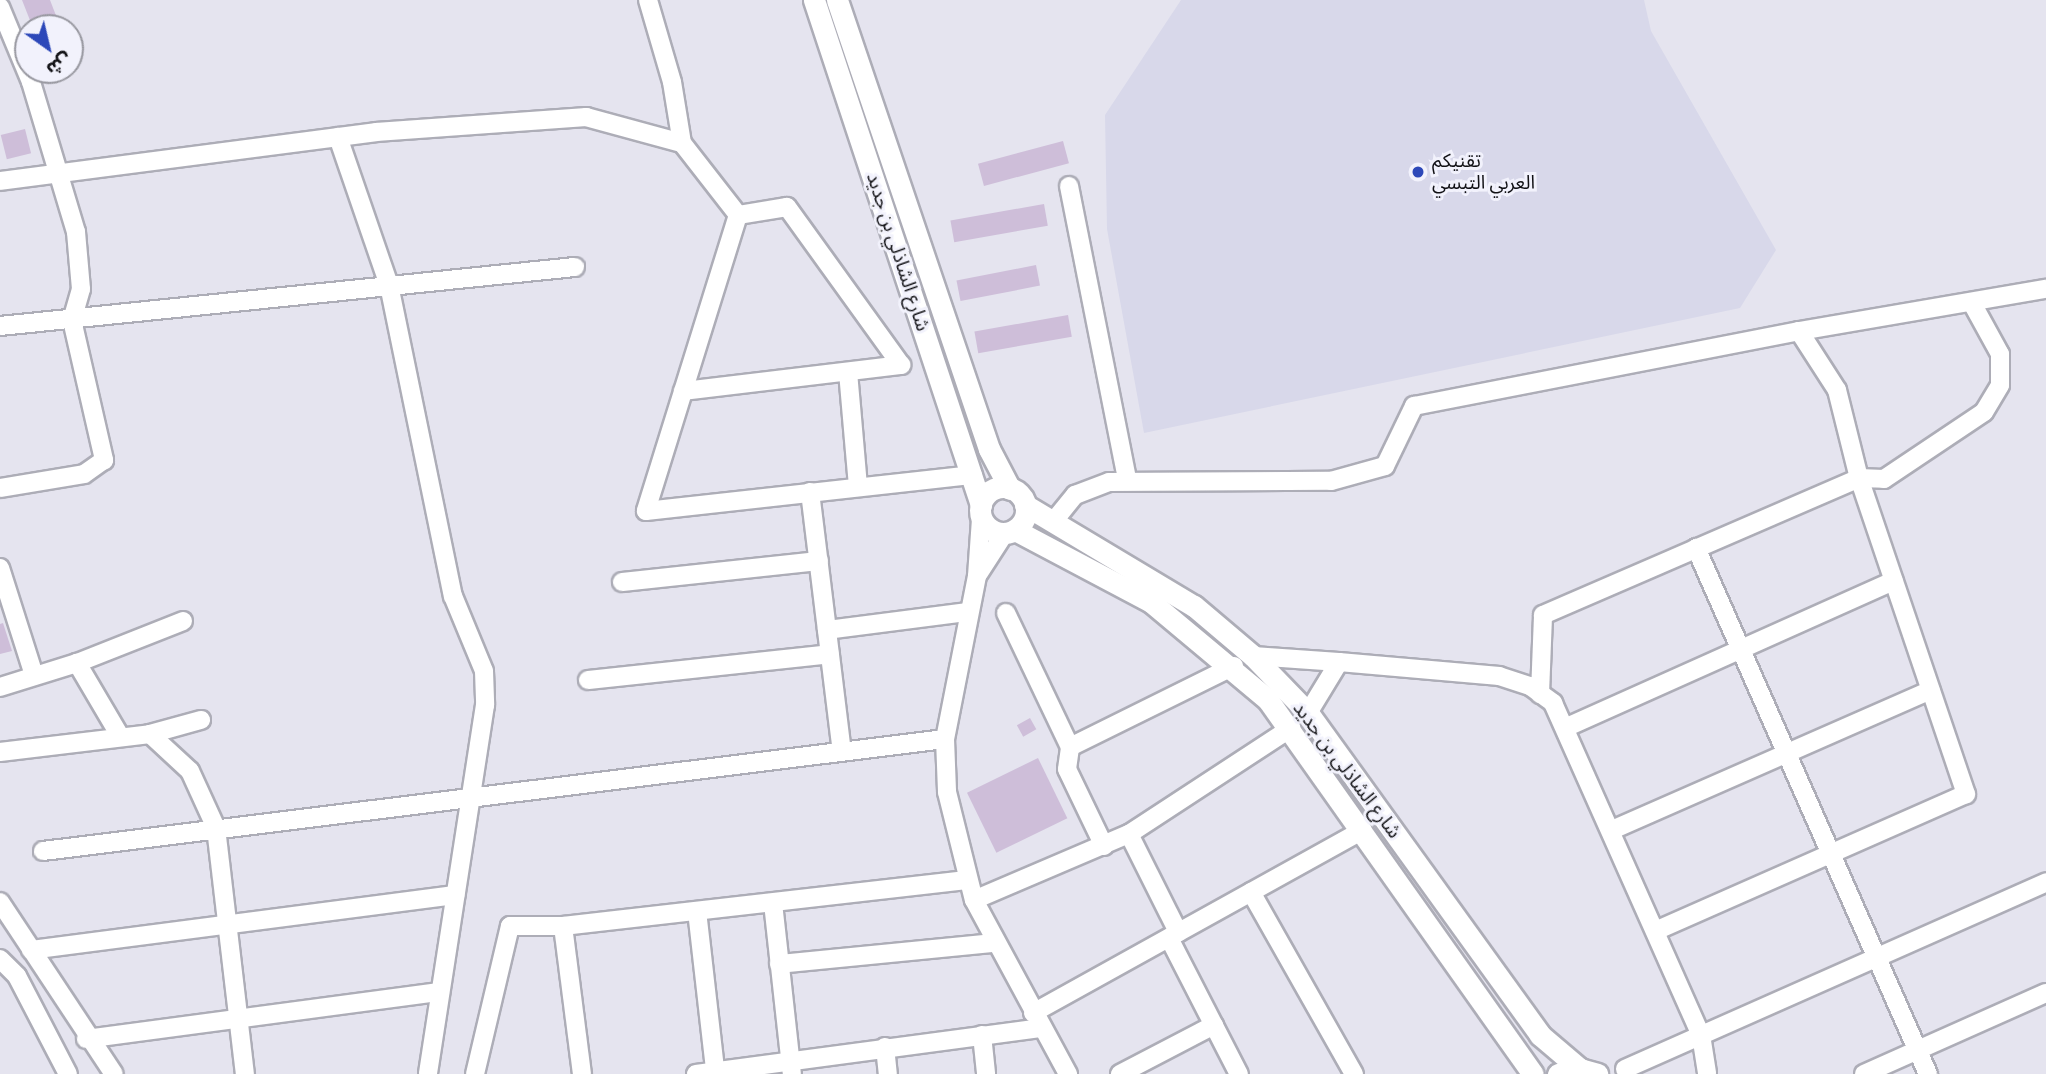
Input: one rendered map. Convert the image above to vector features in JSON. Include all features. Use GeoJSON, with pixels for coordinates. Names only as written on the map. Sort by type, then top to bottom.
{"type":"FeatureCollection","features":[{"type":"Feature","properties":{"kind":"main road","name":"شارع الشاذلي بن جديد"},"geometry":{"type":"LineString","coordinates":[[814,0],[973,475],[981,512],[1009,532],[1124,584],[1234,666],[1291,728],[1533,1074]]}},
{"type":"Feature","properties":{"kind":"main road","name":"شارع الشاذلي بن جديد"},"geometry":{"type":"LineString","coordinates":[[837,0],[989,449],[1010,489],[1025,505],[1194,606],[1253,656],[1308,713],[1531,1025],[1589,1071]]}},
{"type":"Feature","properties":{"kind":"main road"},"geometry":{"type":"LineString","coordinates":[[981,512],[993,490],[1010,489]]}},
{"type":"Feature","properties":{"kind":"main road"},"geometry":{"type":"LineString","coordinates":[[1009,532],[1025,505]]}},
{"type":"Feature","properties":{"kind":"main road"},"geometry":{"type":"LineString","coordinates":[[1558,1074],[1589,1071]]}},
{"type":"Feature","properties":{"kind":"street"},"geometry":{"type":"LineString","coordinates":[[648,0],[672,82],[682,144],[738,215]]}},
{"type":"Feature","properties":{"kind":"street"},"geometry":{"type":"LineString","coordinates":[[0,7],[60,169],[80,264],[72,320],[104,460],[84,474],[0,488]]}},
{"type":"Feature","properties":{"kind":"street"},"geometry":{"type":"LineString","coordinates":[[0,181],[60,169],[338,136],[586,117],[682,144]]}},
{"type":"Feature","properties":{"kind":"street"},"geometry":{"type":"LineString","coordinates":[[338,136],[389,285],[453,596],[484,671],[470,796],[428,1074]]}},
{"type":"Feature","properties":{"kind":"street"},"geometry":{"type":"LineString","coordinates":[[1069,186],[1128,480]]}},
{"type":"Feature","properties":{"kind":"street"},"geometry":{"type":"LineString","coordinates":[[683,391],[901,365],[787,207],[738,215]]}},
{"type":"Feature","properties":{"kind":"street"},"geometry":{"type":"LineString","coordinates":[[738,215],[646,511],[973,475]]}},
{"type":"Feature","properties":{"kind":"street"},"geometry":{"type":"LineString","coordinates":[[0,326],[575,267]]}},
{"type":"Feature","properties":{"kind":"street"},"geometry":{"type":"LineString","coordinates":[[1053,522],[1090,486],[1128,480],[1331,481],[1385,466],[1414,406],[1799,331],[2046,289]]}},
{"type":"Feature","properties":{"kind":"street"},"geometry":{"type":"LineString","coordinates":[[1540,694],[1543,615],[1859,478],[1884,479],[1984,412],[2000,385],[2000,354],[1972,303]]}},
{"type":"Feature","properties":{"kind":"street"},"geometry":{"type":"LineString","coordinates":[[1656,931],[1966,794],[1859,478],[1837,390],[1799,331]]}},
{"type":"Feature","properties":{"kind":"street"},"geometry":{"type":"LineString","coordinates":[[848,372],[858,486]]}},
{"type":"Feature","properties":{"kind":"street"},"geometry":{"type":"LineString","coordinates":[[810,492],[842,751]]}},
{"type":"Feature","properties":{"kind":"street"},"geometry":{"type":"LineString","coordinates":[[981,512],[977,576],[967,612],[945,739],[947,792],[966,880],[974,900],[993,943],[1068,1074]]}},
{"type":"Feature","properties":{"kind":"street"},"geometry":{"type":"LineString","coordinates":[[977,576],[1009,532]]}},
{"type":"Feature","properties":{"kind":"street"},"geometry":{"type":"LineString","coordinates":[[1696,548],[1928,1074]]}},
{"type":"Feature","properties":{"kind":"street"},"geometry":{"type":"LineString","coordinates":[[622,582],[819,561]]}},
{"type":"Feature","properties":{"kind":"street"},"geometry":{"type":"LineString","coordinates":[[0,568],[3,586],[34,675]]}},
{"type":"Feature","properties":{"kind":"street"},"geometry":{"type":"LineString","coordinates":[[1567,727],[1894,581]]}},
{"type":"Feature","properties":{"kind":"street"},"geometry":{"type":"LineString","coordinates":[[827,630],[967,612]]}},
{"type":"Feature","properties":{"kind":"street"},"geometry":{"type":"LineString","coordinates":[[1006,613],[1070,747],[1067,769],[1104,846]]}},
{"type":"Feature","properties":{"kind":"street"},"geometry":{"type":"LineString","coordinates":[[0,687],[77,663],[183,621]]}},
{"type":"Feature","properties":{"kind":"street"},"geometry":{"type":"LineString","coordinates":[[588,680],[830,654]]}},
{"type":"Feature","properties":{"kind":"street"},"geometry":{"type":"LineString","coordinates":[[1253,656],[1499,676],[1540,694],[1567,727],[1701,1035],[1707,1074]]}},
{"type":"Feature","properties":{"kind":"street"},"geometry":{"type":"LineString","coordinates":[[1308,713],[1339,662]]}},
{"type":"Feature","properties":{"kind":"street"},"geometry":{"type":"LineString","coordinates":[[77,663],[120,736]]}},
{"type":"Feature","properties":{"kind":"street"},"geometry":{"type":"LineString","coordinates":[[1070,747],[1234,666]]}},
{"type":"Feature","properties":{"kind":"street"},"geometry":{"type":"LineString","coordinates":[[1612,830],[1931,690]]}},
{"type":"Feature","properties":{"kind":"street"},"geometry":{"type":"LineString","coordinates":[[0,752],[150,734],[201,720]]}},
{"type":"Feature","properties":{"kind":"street"},"geometry":{"type":"LineString","coordinates":[[974,900],[1129,834],[1291,728]]}},
{"type":"Feature","properties":{"kind":"street"},"geometry":{"type":"LineString","coordinates":[[150,734],[190,771],[216,828],[245,1074]]}},
{"type":"Feature","properties":{"kind":"street"},"geometry":{"type":"LineString","coordinates":[[43,851],[945,739]]}},
{"type":"Feature","properties":{"kind":"street"},"geometry":{"type":"LineString","coordinates":[[697,911],[702,1072],[791,1067],[885,1047],[982,1035],[1037,1020],[1174,935],[1363,830]]}},
{"type":"Feature","properties":{"kind":"street"},"geometry":{"type":"LineString","coordinates":[[1129,834],[1214,1025],[1239,1074]]}},
{"type":"Feature","properties":{"kind":"street"},"geometry":{"type":"LineString","coordinates":[[475,1074],[510,926],[563,926],[966,880]]}},
{"type":"Feature","properties":{"kind":"street"},"geometry":{"type":"LineString","coordinates":[[1621,1072],[2046,882]]}},
{"type":"Feature","properties":{"kind":"street"},"geometry":{"type":"LineString","coordinates":[[1251,892],[1354,1074]]}},
{"type":"Feature","properties":{"kind":"street"},"geometry":{"type":"LineString","coordinates":[[31,950],[455,895]]}},
{"type":"Feature","properties":{"kind":"street"},"geometry":{"type":"LineString","coordinates":[[0,902],[86,1039],[114,1074]]}},
{"type":"Feature","properties":{"kind":"street"},"geometry":{"type":"LineString","coordinates":[[773,903],[791,1067]]}},
{"type":"Feature","properties":{"kind":"street"},"geometry":{"type":"LineString","coordinates":[[563,926],[582,1074]]}},
{"type":"Feature","properties":{"kind":"street"},"geometry":{"type":"LineString","coordinates":[[779,964],[993,943]]}},
{"type":"Feature","properties":{"kind":"street"},"geometry":{"type":"LineString","coordinates":[[0,959],[16,976],[68,1074]]}},
{"type":"Feature","properties":{"kind":"street"},"geometry":{"type":"LineString","coordinates":[[86,1039],[440,992]]}},
{"type":"Feature","properties":{"kind":"street"},"geometry":{"type":"LineString","coordinates":[[1864,1074],[2046,993]]}},
{"type":"Feature","properties":{"kind":"street"},"geometry":{"type":"LineString","coordinates":[[1120,1074],[1214,1025]]}},
{"type":"Feature","properties":{"kind":"street"},"geometry":{"type":"LineString","coordinates":[[982,1035],[986,1074]]}},
{"type":"Feature","properties":{"kind":"street"},"geometry":{"type":"LineString","coordinates":[[885,1047],[888,1074]]}},
{"type":"Feature","properties":{"kind":"shaded area","name":"تقنيكم العربي التبسي"},"geometry":{"type":"Polygon","coordinates":[[[1181,0],[1644,0],[1651,31],[1776,250],[1740,308],[1144,433],[1107,229],[1105,115],[1181,0]]]}},
{"type":"Feature","properties":{"kind":"building"},"geometry":{"type":"Polygon","coordinates":[[[22,0],[50,0],[55,14],[28,14],[22,0]]]}},
{"type":"Feature","properties":{"kind":"building"},"geometry":{"type":"Polygon","coordinates":[[[25,129],[31,153],[7,159],[1,135],[25,129]]]}},
{"type":"Feature","properties":{"kind":"building"},"geometry":{"type":"Polygon","coordinates":[[[1063,141],[1069,163],[984,186],[978,164],[1063,141]]]}},
{"type":"Feature","properties":{"kind":"building"},"geometry":{"type":"Polygon","coordinates":[[[1044,204],[1048,226],[954,242],[950,220],[1044,204]]]}},
{"type":"Feature","properties":{"kind":"building"},"geometry":{"type":"Polygon","coordinates":[[[1036,265],[1040,286],[960,301],[956,280],[1036,265]]]}},
{"type":"Feature","properties":{"kind":"building"},"geometry":{"type":"Polygon","coordinates":[[[1068,315],[1072,337],[978,353],[974,331],[1068,315]]]}},
{"type":"Feature","properties":{"kind":"building"},"geometry":{"type":"Polygon","coordinates":[[[3,623],[12,651],[0,654],[0,624],[3,623]]]}},
{"type":"Feature","properties":{"kind":"building"},"geometry":{"type":"Polygon","coordinates":[[[1030,718],[1036,729],[1023,737],[1017,725],[1030,718]]]}},
{"type":"Feature","properties":{"kind":"building"},"geometry":{"type":"Polygon","coordinates":[[[1038,758],[1067,818],[996,853],[967,793],[1038,758]]]}},
{"type":"Feature","properties":{"kind":"place","name":"تقنيكم العربي التبسي"},"geometry":{"type":"Point","coordinates":[1418,172]}}]}
